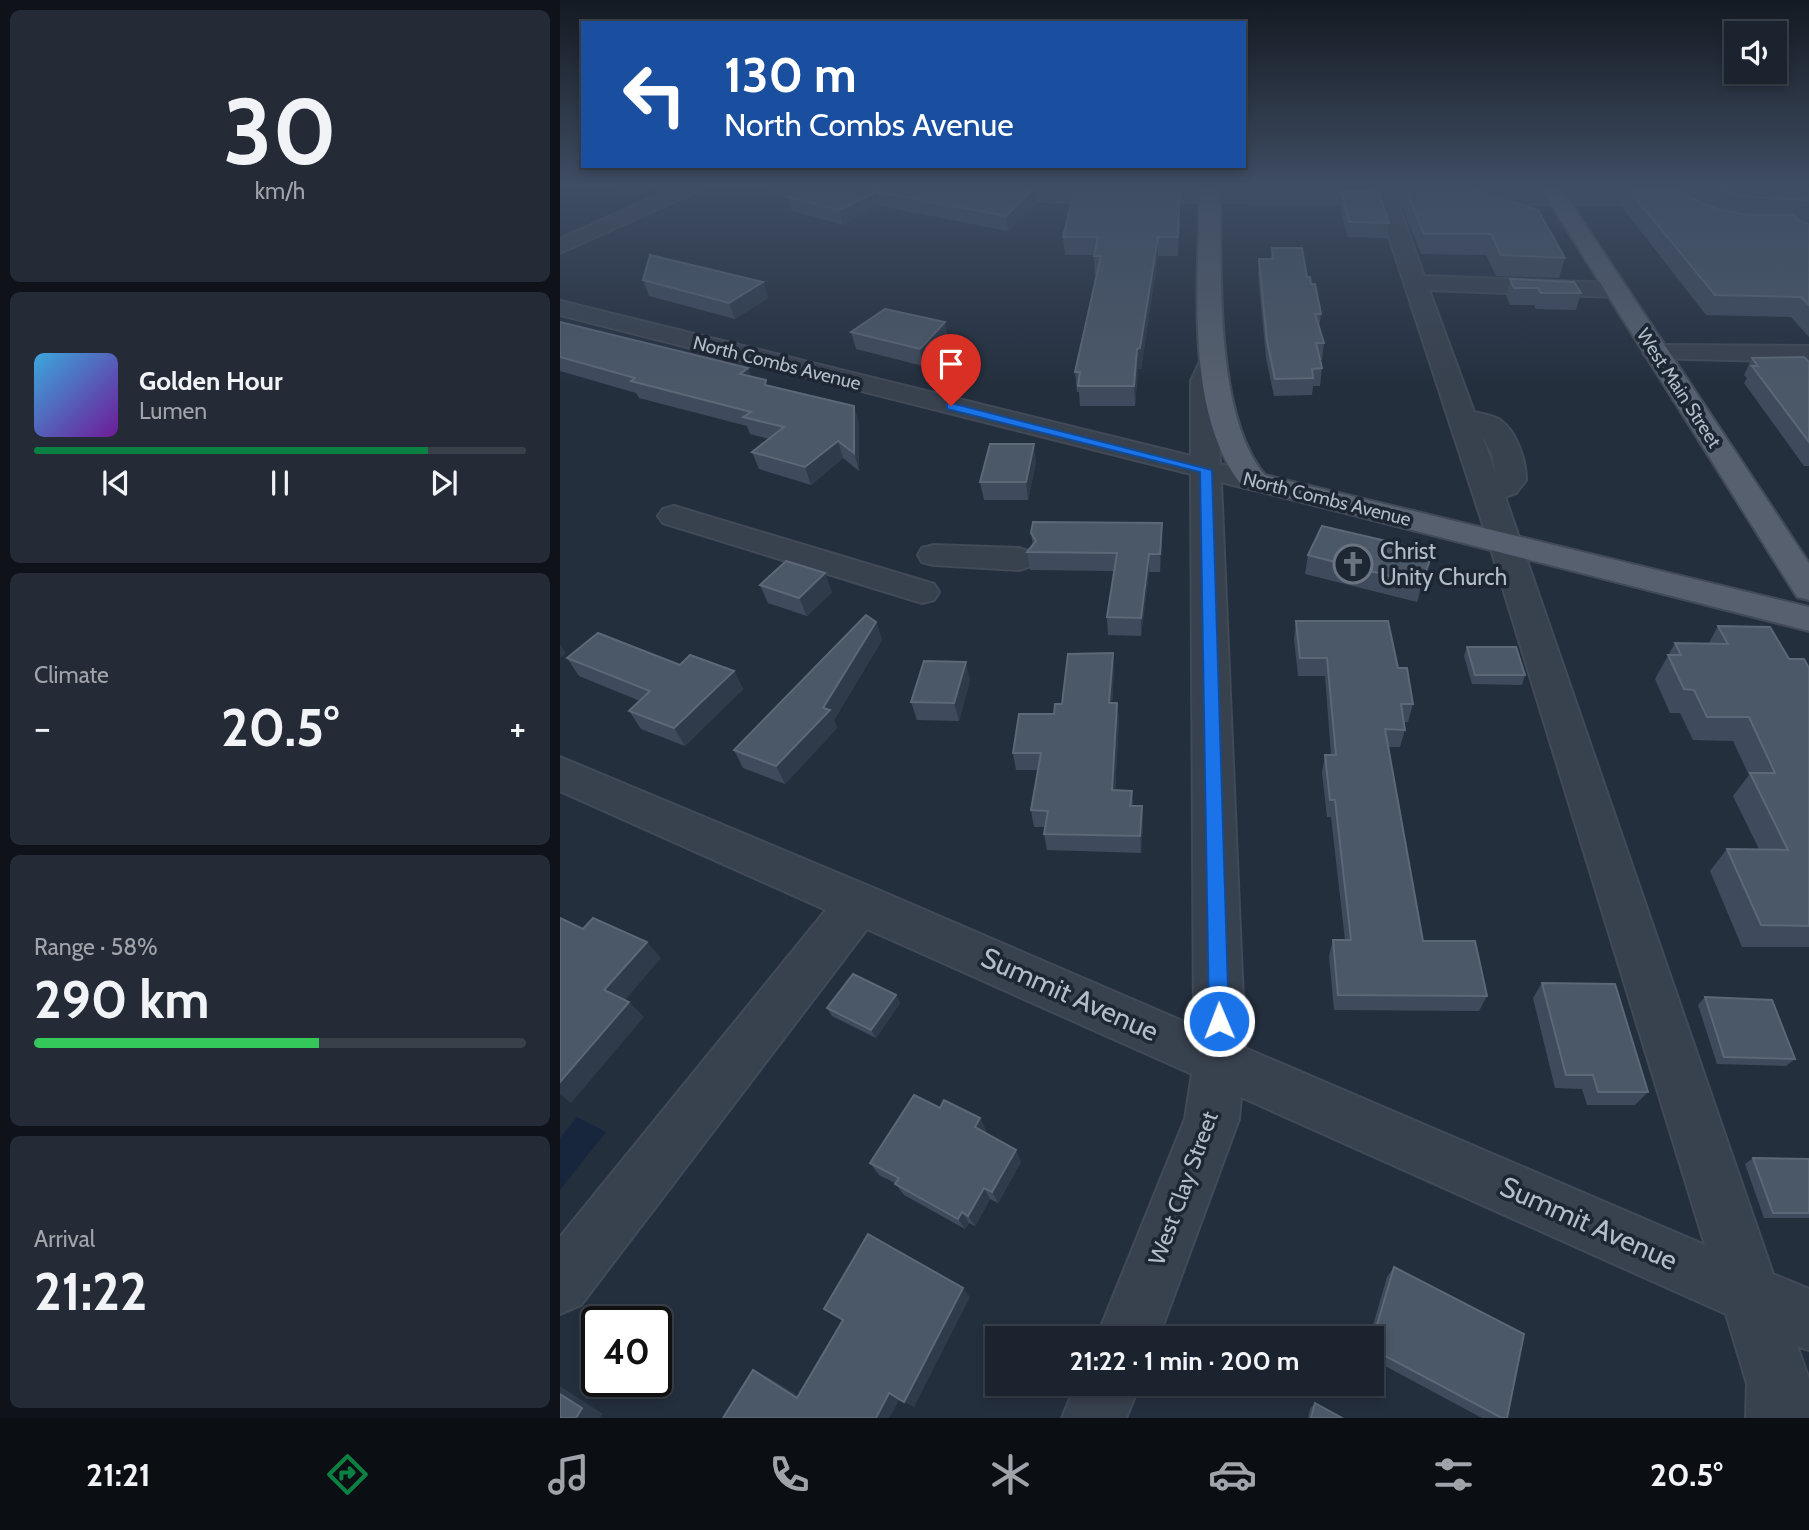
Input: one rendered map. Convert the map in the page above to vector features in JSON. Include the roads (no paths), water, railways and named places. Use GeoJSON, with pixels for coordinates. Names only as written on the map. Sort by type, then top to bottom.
{"type":"FeatureCollection","features":[{"type":"Feature","properties":{"kind":"main road","name":"West Clay Street"},"geometry":{"type":"LineString","coordinates":[[1210,253],[1211,362],[1216,373],[1228,438],[1239,464],[1254,481]]}},
{"type":"Feature","properties":{"kind":"main road","name":"West Main Street"},"geometry":{"type":"LineString","coordinates":[[1592,253],[1809,589]]}},
{"type":"Feature","properties":{"kind":"main road","name":"North Combs Avenue"},"geometry":{"type":"LineString","coordinates":[[1254,481],[1809,619]]}},
{"type":"Feature","properties":{"kind":"street"},"geometry":{"type":"LineString","coordinates":[[1405,253],[1487,491],[1779,1384],[1778,1418]]}},
{"type":"Feature","properties":{"kind":"street"},"geometry":{"type":"LineString","coordinates":[[1415,283],[1616,290]]}},
{"type":"Feature","properties":{"kind":"street","name":"North Combs Avenue"},"geometry":{"type":"LineString","coordinates":[[560,308],[1254,481]]}},
{"type":"Feature","properties":{"kind":"street"},"geometry":{"type":"LineString","coordinates":[[1656,353],[1809,354]]}},
{"type":"Feature","properties":{"kind":"street","name":"West Clay Street"},"geometry":{"type":"LineString","coordinates":[[1132,1326],[1212,1119],[1220,1060],[1204,381],[1211,362]]}},
{"type":"Feature","properties":{"kind":"street"},"geometry":{"type":"LineString","coordinates":[[674,516],[922,592]]}},
{"type":"Feature","properties":{"kind":"street"},"geometry":{"type":"LineString","coordinates":[[934,555],[1019,559]]}},
{"type":"Feature","properties":{"kind":"street","name":"Summit Avenue"},"geometry":{"type":"LineString","coordinates":[[563,778],[860,903],[1809,1320]]}},
{"type":"Feature","properties":{"kind":"street"},"geometry":{"type":"LineString","coordinates":[[560,1283],[860,903]]}},
{"type":"Feature","properties":{"kind":"street"},"geometry":{"type":"LineString","coordinates":[[1094,1418],[1103,1396]]}},
{"type":"Feature","properties":{"kind":"water"},"geometry":{"type":"Polygon","coordinates":[[[577,1117],[606,1132],[560,1190],[560,1138],[577,1117]]]}},
{"type":"Feature","properties":{"kind":"place","name":"Christ Unity Church"},"geometry":{"type":"Point","coordinates":[1353,564]}}]}
